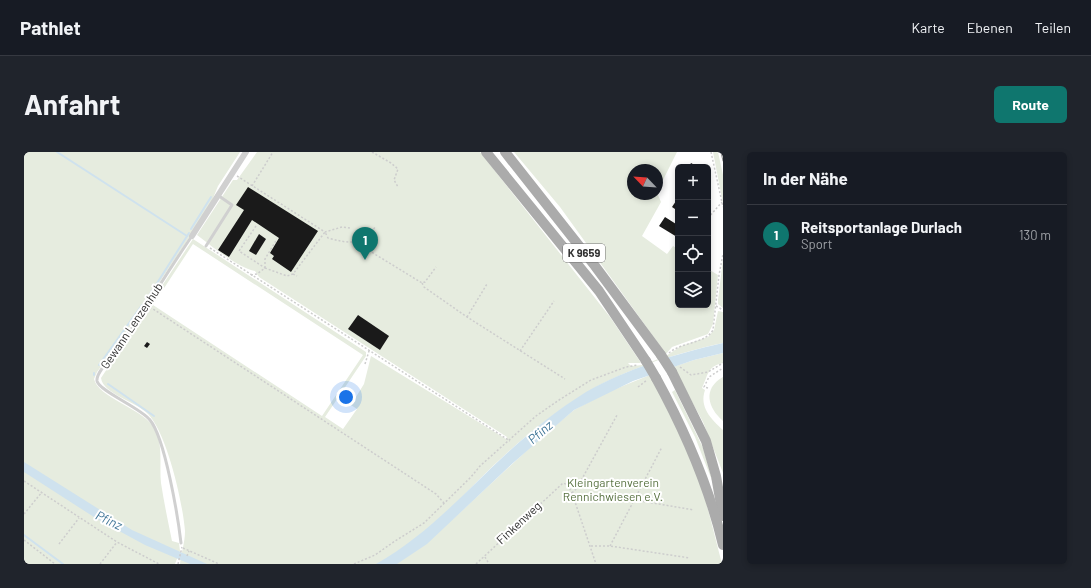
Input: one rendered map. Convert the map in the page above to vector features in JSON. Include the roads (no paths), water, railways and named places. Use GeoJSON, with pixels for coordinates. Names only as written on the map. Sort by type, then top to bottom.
{"type":"FeatureCollection","features":[{"type":"Feature","properties":{"kind":"main road","name":"K 9659"},"geometry":{"type":"LineString","coordinates":[[486,152],[599,290],[665,394],[680,424],[701,474],[723,545]]}},
{"type":"Feature","properties":{"kind":"main road","name":"K 9659"},"geometry":{"type":"LineString","coordinates":[[505,152],[675,369],[684,396],[709,449],[716,476],[723,516]]}},
{"type":"Feature","properties":{"kind":"main road"},"geometry":{"type":"LineString","coordinates":[[665,394],[668,387],[672,385],[684,396]]}},
{"type":"Feature","properties":{"kind":"street","name":"Gewann Lenzenhub"},"geometry":{"type":"LineString","coordinates":[[192,236],[246,152]]}},
{"type":"Feature","properties":{"kind":"lane"},"geometry":{"type":"LineString","coordinates":[[206,246],[232,204],[219,196]]}},
{"type":"Feature","properties":{"kind":"lane","name":"Gewann Lenzenhub"},"geometry":{"type":"LineString","coordinates":[[181,543],[179,525],[158,433],[144,414],[104,390],[98,384],[97,380],[99,373],[114,354],[192,236]]}},
{"type":"Feature","properties":{"kind":"water","name":"Pfinz"},"geometry":{"type":"Polygon","coordinates":[[[723,343],[723,353],[694,360],[633,381],[574,410],[513,463],[427,544],[397,564],[376,564],[411,541],[444,514],[524,438],[575,399],[618,376],[635,369],[688,352],[723,343]]]}},
{"type":"Feature","properties":{"kind":"water","name":"Pfinz"},"geometry":{"type":"Polygon","coordinates":[[[24,462],[132,530],[207,564],[190,564],[145,545],[97,519],[24,472],[24,462]]]}},
{"type":"Feature","properties":{"kind":"waterway"},"geometry":{"type":"LineString","coordinates":[[57,152],[187,236]]}},
{"type":"Feature","properties":{"kind":"waterway"},"geometry":{"type":"LineString","coordinates":[[191,229],[211,197]]}},
{"type":"Feature","properties":{"kind":"waterway"},"geometry":{"type":"LineString","coordinates":[[145,302],[189,233]]}},
{"type":"Feature","properties":{"kind":"waterway"},"geometry":{"type":"LineString","coordinates":[[99,365],[142,305]]}},
{"type":"Feature","properties":{"kind":"waterway"},"geometry":{"type":"LineString","coordinates":[[108,384],[154,416]]}},
{"type":"Feature","properties":{"kind":"waterway"},"geometry":{"type":"LineString","coordinates":[[24,535],[63,564]]}},
{"type":"Feature","properties":{"kind":"tram line"},"geometry":{"type":"LineString","coordinates":[[721,152],[723,161]]}},
{"type":"Feature","properties":{"kind":"place","name":"Reitsportanlage Durlach"},"geometry":{"type":"Point","coordinates":[365,260]}},
{"type":"Feature","properties":{"kind":"park label","name":"Kleingartenverein Rennichwiesen e.V."},"geometry":{"type":"Point","coordinates":[613,490]}}]}
